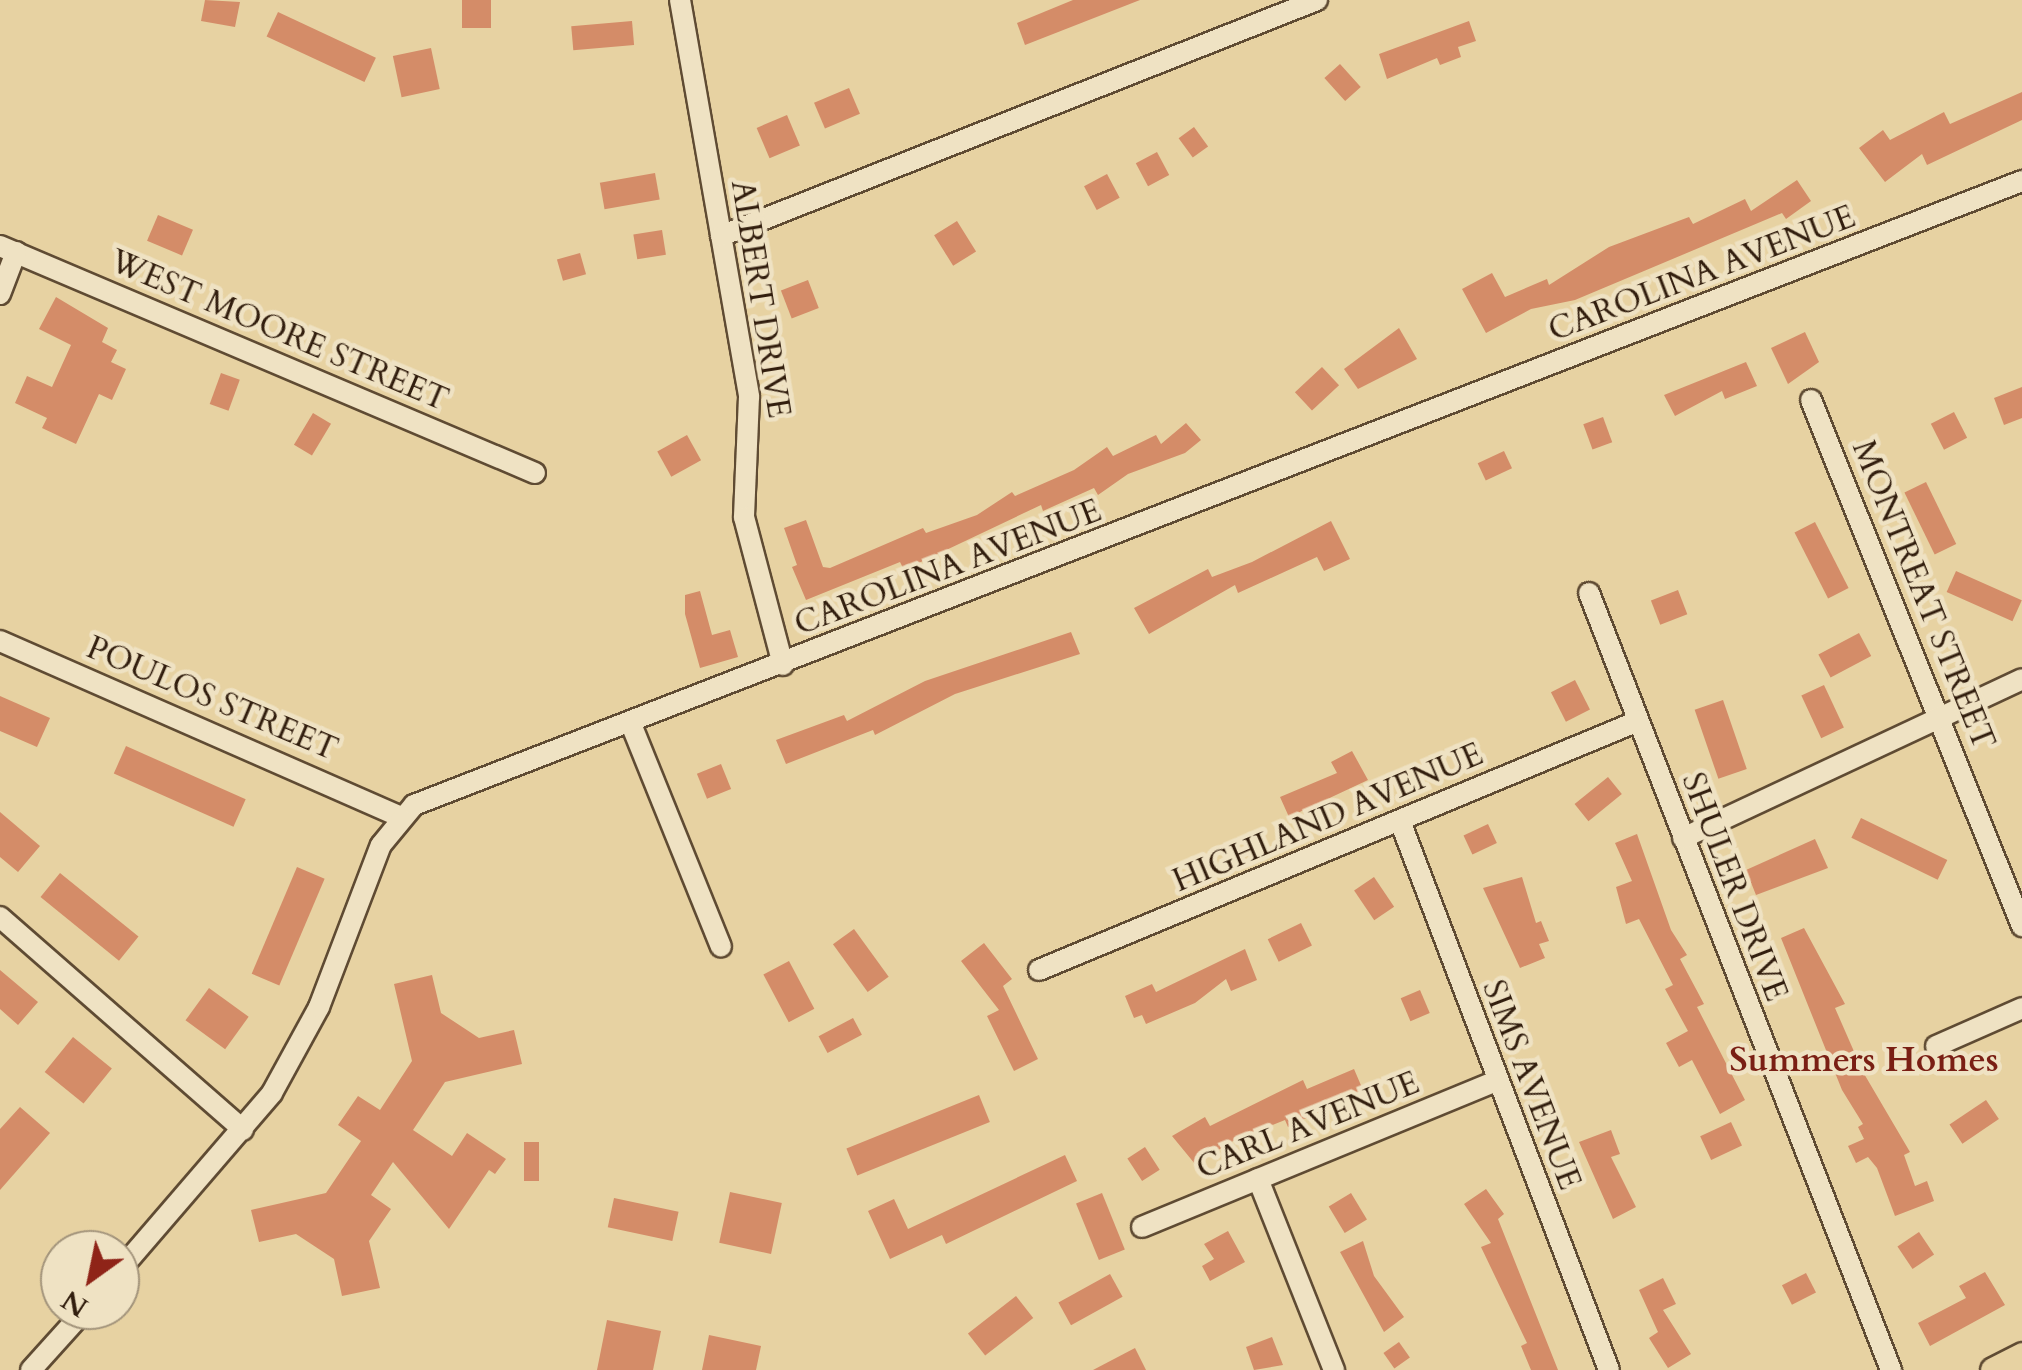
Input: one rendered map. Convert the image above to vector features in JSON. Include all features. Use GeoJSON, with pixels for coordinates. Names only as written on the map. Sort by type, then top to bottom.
{"type":"FeatureCollection","features":[{"type":"Feature","properties":{"kind":"street","name":"ALBERT DRIVE"},"geometry":{"type":"LineString","coordinates":[[680,0],[752,424],[744,517],[783,664]]}},
{"type":"Feature","properties":{"kind":"street"},"geometry":{"type":"LineString","coordinates":[[721,236],[1317,0]]}},
{"type":"Feature","properties":{"kind":"street","name":"CAROLINA AVENUE"},"geometry":{"type":"LineString","coordinates":[[399,816],[424,801],[631,724],[2022,181]]}},
{"type":"Feature","properties":{"kind":"street"},"geometry":{"type":"LineString","coordinates":[[0,294],[8,249]]}},
{"type":"Feature","properties":{"kind":"street","name":"WEST MOORE STREET"},"geometry":{"type":"LineString","coordinates":[[8,249],[535,473]]}},
{"type":"Feature","properties":{"kind":"street","name":"MONTREAT STREET"},"geometry":{"type":"LineString","coordinates":[[1810,400],[2022,926]]}},
{"type":"Feature","properties":{"kind":"street","name":"SHULER DRIVE"},"geometry":{"type":"LineString","coordinates":[[1589,593],[1891,1370]]}},
{"type":"Feature","properties":{"kind":"street","name":"POULOS STREET"},"geometry":{"type":"LineString","coordinates":[[0,641],[399,816]]}},
{"type":"Feature","properties":{"kind":"street"},"geometry":{"type":"LineString","coordinates":[[1683,838],[2022,680]]}},
{"type":"Feature","properties":{"kind":"street","name":"HIGHLAND AVENUE"},"geometry":{"type":"LineString","coordinates":[[1040,970],[1638,721]]}},
{"type":"Feature","properties":{"kind":"street"},"geometry":{"type":"LineString","coordinates":[[631,724],[721,947]]}},
{"type":"Feature","properties":{"kind":"street"},"geometry":{"type":"LineString","coordinates":[[140,1247],[243,1130],[294,1058],[399,816]]}},
{"type":"Feature","properties":{"kind":"street","name":"SIMS AVENUE"},"geometry":{"type":"LineString","coordinates":[[1400,821],[1609,1370]]}},
{"type":"Feature","properties":{"kind":"street"},"geometry":{"type":"LineString","coordinates":[[0,917],[243,1130]]}},
{"type":"Feature","properties":{"kind":"street"},"geometry":{"type":"LineString","coordinates":[[1936,1046],[2022,1008]]}},
{"type":"Feature","properties":{"kind":"street","name":"CARL AVENUE"},"geometry":{"type":"LineString","coordinates":[[1142,1227],[1496,1081]]}},
{"type":"Feature","properties":{"kind":"street"},"geometry":{"type":"LineString","coordinates":[[1258,1179],[1334,1370]]}},
{"type":"Feature","properties":{"kind":"street"},"geometry":{"type":"LineString","coordinates":[[31,1370],[67,1330]]}},
{"type":"Feature","properties":{"kind":"building"},"geometry":{"type":"Polygon","coordinates":[[[205,0],[240,2],[235,27],[201,21],[205,0]]]}},
{"type":"Feature","properties":{"kind":"building"},"geometry":{"type":"Polygon","coordinates":[[[462,0],[491,0],[491,28],[462,28],[462,0]]]}},
{"type":"Feature","properties":{"kind":"building"},"geometry":{"type":"Polygon","coordinates":[[[1073,0],[1140,0],[1025,45],[1017,23],[1073,0]]]}},
{"type":"Feature","properties":{"kind":"building"},"geometry":{"type":"Polygon","coordinates":[[[278,12],[376,58],[364,82],[267,36],[278,12]]]}},
{"type":"Feature","properties":{"kind":"building"},"geometry":{"type":"Polygon","coordinates":[[[632,21],[634,45],[573,50],[571,26],[632,21]]]}},
{"type":"Feature","properties":{"kind":"building"},"geometry":{"type":"Polygon","coordinates":[[[1469,21],[1476,41],[1458,47],[1461,57],[1440,65],[1437,58],[1387,79],[1379,54],[1469,21]]]}},
{"type":"Feature","properties":{"kind":"building"},"geometry":{"type":"Polygon","coordinates":[[[431,48],[440,89],[402,97],[393,56],[431,48]]]}},
{"type":"Feature","properties":{"kind":"building"},"geometry":{"type":"Polygon","coordinates":[[[1340,64],[1361,87],[1345,101],[1324,78],[1340,64]]]}},
{"type":"Feature","properties":{"kind":"building"},"geometry":{"type":"Polygon","coordinates":[[[849,88],[860,114],[825,129],[814,103],[849,88]]]}},
{"type":"Feature","properties":{"kind":"building"},"geometry":{"type":"Polygon","coordinates":[[[2022,92],[2022,120],[1927,165],[1922,154],[1885,182],[1859,148],[1883,130],[1890,140],[1944,112],[1950,124],[2022,92]]]}},
{"type":"Feature","properties":{"kind":"building"},"geometry":{"type":"Polygon","coordinates":[[[787,115],[800,145],[770,158],[757,128],[787,115]]]}},
{"type":"Feature","properties":{"kind":"building"},"geometry":{"type":"Polygon","coordinates":[[[1194,127],[1208,146],[1193,158],[1179,138],[1194,127]]]}},
{"type":"Feature","properties":{"kind":"building"},"geometry":{"type":"Polygon","coordinates":[[[1157,152],[1169,175],[1148,186],[1136,163],[1157,152]]]}},
{"type":"Feature","properties":{"kind":"building"},"geometry":{"type":"Polygon","coordinates":[[[655,173],[660,200],[605,209],[600,183],[655,173]]]}},
{"type":"Feature","properties":{"kind":"building"},"geometry":{"type":"Polygon","coordinates":[[[1107,174],[1120,198],[1097,210],[1084,186],[1107,174]]]}},
{"type":"Feature","properties":{"kind":"building"},"geometry":{"type":"Polygon","coordinates":[[[1797,180],[1811,201],[1786,219],[1782,213],[1575,300],[1531,309],[1486,333],[1462,289],[1492,273],[1505,297],[1547,279],[1549,285],[1609,247],[1689,217],[1693,224],[1745,199],[1751,211],[1797,180]]]}},
{"type":"Feature","properties":{"kind":"building"},"geometry":{"type":"Polygon","coordinates":[[[158,215],[193,230],[182,256],[147,241],[158,215]]]}},
{"type":"Feature","properties":{"kind":"building"},"geometry":{"type":"Polygon","coordinates":[[[957,221],[976,252],[953,266],[934,235],[957,221]]]}},
{"type":"Feature","properties":{"kind":"building"},"geometry":{"type":"Polygon","coordinates":[[[662,230],[666,255],[637,259],[633,235],[662,230]]]}},
{"type":"Feature","properties":{"kind":"building"},"geometry":{"type":"Polygon","coordinates":[[[580,253],[586,274],[563,281],[557,260],[580,253]]]}},
{"type":"Feature","properties":{"kind":"building"},"geometry":{"type":"Polygon","coordinates":[[[808,280],[819,308],[792,318],[781,290],[808,280]]]}},
{"type":"Feature","properties":{"kind":"building"},"geometry":{"type":"Polygon","coordinates":[[[56,297],[108,328],[102,342],[117,350],[111,362],[126,369],[112,400],[99,394],[76,444],[42,428],[47,418],[15,403],[27,376],[52,387],[71,345],[39,329],[56,297]]]}},
{"type":"Feature","properties":{"kind":"building"},"geometry":{"type":"Polygon","coordinates":[[[1399,328],[1417,359],[1358,389],[1344,369],[1399,328]]]}},
{"type":"Feature","properties":{"kind":"building"},"geometry":{"type":"Polygon","coordinates":[[[1805,332],[1819,362],[1788,384],[1771,348],[1805,332]]]}},
{"type":"Feature","properties":{"kind":"building"},"geometry":{"type":"Polygon","coordinates":[[[1746,362],[1757,386],[1725,399],[1722,391],[1675,416],[1664,395],[1746,362]]]}},
{"type":"Feature","properties":{"kind":"building"},"geometry":{"type":"Polygon","coordinates":[[[1322,367],[1339,385],[1312,411],[1295,392],[1322,367]]]}},
{"type":"Feature","properties":{"kind":"building"},"geometry":{"type":"Polygon","coordinates":[[[221,373],[240,380],[229,411],[210,404],[221,373]]]}},
{"type":"Feature","properties":{"kind":"building"},"geometry":{"type":"Polygon","coordinates":[[[2022,387],[2022,418],[2004,425],[1994,398],[2022,387]]]}},
{"type":"Feature","properties":{"kind":"building"},"geometry":{"type":"Polygon","coordinates":[[[1954,412],[1967,438],[1944,450],[1931,424],[1954,412]]]}},
{"type":"Feature","properties":{"kind":"building"},"geometry":{"type":"Polygon","coordinates":[[[313,413],[331,424],[312,456],[294,445],[313,413]]]}},
{"type":"Feature","properties":{"kind":"building"},"geometry":{"type":"Polygon","coordinates":[[[1603,417],[1612,442],[1593,450],[1583,424],[1603,417]]]}},
{"type":"Feature","properties":{"kind":"building"},"geometry":{"type":"Polygon","coordinates":[[[1186,423],[1201,440],[1185,453],[1128,474],[1098,495],[1094,488],[1043,511],[1041,505],[904,570],[900,562],[806,600],[792,567],[797,565],[784,528],[806,520],[823,567],[830,568],[923,528],[926,533],[977,515],[1012,492],[1015,496],[1074,470],[1107,447],[1113,456],[1156,435],[1161,444],[1186,423]]]}},
{"type":"Feature","properties":{"kind":"building"},"geometry":{"type":"Polygon","coordinates":[[[687,435],[701,460],[671,477],[657,451],[687,435]]]}},
{"type":"Feature","properties":{"kind":"building"},"geometry":{"type":"Polygon","coordinates":[[[1504,451],[1512,468],[1486,480],[1478,463],[1504,451]]]}},
{"type":"Feature","properties":{"kind":"building"},"geometry":{"type":"Polygon","coordinates":[[[1926,482],[1956,544],[1935,555],[1904,493],[1926,482]]]}},
{"type":"Feature","properties":{"kind":"building"},"geometry":{"type":"Polygon","coordinates":[[[1331,521],[1350,559],[1324,571],[1317,557],[1238,593],[1235,585],[1149,634],[1134,608],[1208,569],[1212,577],[1252,562],[1331,521]]]}},
{"type":"Feature","properties":{"kind":"building"},"geometry":{"type":"Polygon","coordinates":[[[1815,522],[1849,588],[1828,598],[1795,532],[1815,522]]]}},
{"type":"Feature","properties":{"kind":"building"},"geometry":{"type":"Polygon","coordinates":[[[1956,571],[2022,600],[2012,621],[1947,592],[1956,571]]]}},
{"type":"Feature","properties":{"kind":"building"},"geometry":{"type":"Polygon","coordinates":[[[1678,590],[1687,614],[1660,625],[1651,600],[1678,590]]]}},
{"type":"Feature","properties":{"kind":"building"},"geometry":{"type":"Polygon","coordinates":[[[700,591],[712,635],[730,630],[738,657],[700,668],[685,614],[685,595],[700,591]]]}},
{"type":"Feature","properties":{"kind":"building"},"geometry":{"type":"Polygon","coordinates":[[[1071,632],[1080,654],[955,694],[875,735],[873,730],[786,764],[776,740],[844,715],[847,721],[925,681],[1071,632]]]}},
{"type":"Feature","properties":{"kind":"building"},"geometry":{"type":"Polygon","coordinates":[[[1859,633],[1871,656],[1831,678],[1818,655],[1859,633]]]}},
{"type":"Feature","properties":{"kind":"building"},"geometry":{"type":"Polygon","coordinates":[[[1575,680],[1590,709],[1566,722],[1551,692],[1575,680]]]}},
{"type":"Feature","properties":{"kind":"building"},"geometry":{"type":"Polygon","coordinates":[[[1824,685],[1844,728],[1821,738],[1801,696],[1824,685]]]}},
{"type":"Feature","properties":{"kind":"building"},"geometry":{"type":"Polygon","coordinates":[[[0,696],[50,718],[37,747],[0,731],[0,696]]]}},
{"type":"Feature","properties":{"kind":"building"},"geometry":{"type":"Polygon","coordinates":[[[1723,700],[1747,769],[1718,779],[1695,710],[1723,700]]]}},
{"type":"Feature","properties":{"kind":"building"},"geometry":{"type":"Polygon","coordinates":[[[126,746],[246,799],[233,827],[114,773],[126,746]]]}},
{"type":"Feature","properties":{"kind":"building"},"geometry":{"type":"Polygon","coordinates":[[[1352,751],[1368,780],[1289,817],[1280,797],[1337,773],[1331,762],[1352,751]]]}},
{"type":"Feature","properties":{"kind":"building"},"geometry":{"type":"Polygon","coordinates":[[[721,764],[731,789],[707,799],[697,774],[721,764]]]}},
{"type":"Feature","properties":{"kind":"building"},"geometry":{"type":"Polygon","coordinates":[[[1608,777],[1622,794],[1588,821],[1575,804],[1608,777]]]}},
{"type":"Feature","properties":{"kind":"building"},"geometry":{"type":"Polygon","coordinates":[[[0,812],[40,846],[18,872],[0,857],[0,812]]]}},
{"type":"Feature","properties":{"kind":"building"},"geometry":{"type":"Polygon","coordinates":[[[1861,818],[1947,860],[1938,880],[1851,838],[1861,818]]]}},
{"type":"Feature","properties":{"kind":"building"},"geometry":{"type":"Polygon","coordinates":[[[1488,824],[1497,843],[1472,854],[1464,835],[1488,824]]]}},
{"type":"Feature","properties":{"kind":"building"},"geometry":{"type":"Polygon","coordinates":[[[1637,834],[1671,930],[1687,955],[1680,959],[1704,1004],[1697,1007],[1745,1100],[1720,1114],[1692,1060],[1679,1067],[1666,1043],[1688,1031],[1665,989],[1673,985],[1639,919],[1626,924],[1616,887],[1632,881],[1615,843],[1637,834]]]}},
{"type":"Feature","properties":{"kind":"building"},"geometry":{"type":"Polygon","coordinates":[[[1815,839],[1828,868],[1756,895],[1746,870],[1815,839]]]}},
{"type":"Feature","properties":{"kind":"building"},"geometry":{"type":"Polygon","coordinates":[[[297,867],[325,879],[279,986],[252,974],[297,867]]]}},
{"type":"Feature","properties":{"kind":"building"},"geometry":{"type":"Polygon","coordinates":[[[60,873],[138,937],[119,961],[40,897],[60,873]]]}},
{"type":"Feature","properties":{"kind":"building"},"geometry":{"type":"Polygon","coordinates":[[[1374,877],[1394,907],[1374,920],[1354,890],[1374,877]]]}},
{"type":"Feature","properties":{"kind":"building"},"geometry":{"type":"Polygon","coordinates":[[[1522,877],[1536,923],[1541,921],[1549,941],[1539,944],[1545,958],[1520,968],[1483,888],[1522,877]]]}},
{"type":"Feature","properties":{"kind":"building"},"geometry":{"type":"Polygon","coordinates":[[[1301,923],[1312,945],[1279,962],[1268,939],[1301,923]]]}},
{"type":"Feature","properties":{"kind":"building"},"geometry":{"type":"Polygon","coordinates":[[[1804,928],[1845,1004],[1835,1008],[1863,1072],[1910,1152],[1904,1155],[1915,1186],[1927,1181],[1934,1201],[1895,1216],[1877,1168],[1868,1157],[1856,1163],[1848,1146],[1864,1139],[1858,1127],[1863,1124],[1842,1090],[1781,938],[1804,928]]]}},
{"type":"Feature","properties":{"kind":"building"},"geometry":{"type":"Polygon","coordinates":[[[854,929],[889,977],[868,992],[833,944],[854,929]]]}},
{"type":"Feature","properties":{"kind":"building"},"geometry":{"type":"Polygon","coordinates":[[[984,943],[1012,979],[1003,986],[1038,1059],[1014,1071],[987,1016],[999,1010],[961,961],[984,943]]]}},
{"type":"Feature","properties":{"kind":"building"},"geometry":{"type":"Polygon","coordinates":[[[1245,949],[1257,980],[1231,991],[1226,979],[1195,1003],[1146,1024],[1142,1015],[1134,1018],[1125,996],[1152,984],[1156,992],[1245,949]]]}},
{"type":"Feature","properties":{"kind":"building"},"geometry":{"type":"Polygon","coordinates":[[[789,961],[814,1009],[789,1022],[763,975],[789,961]]]}},
{"type":"Feature","properties":{"kind":"building"},"geometry":{"type":"Polygon","coordinates":[[[0,970],[38,1002],[18,1025],[0,1009],[0,970]]]}},
{"type":"Feature","properties":{"kind":"building"},"geometry":{"type":"Polygon","coordinates":[[[432,975],[441,1013],[479,1038],[514,1030],[522,1064],[445,1082],[413,1130],[452,1156],[467,1133],[506,1159],[495,1174],[489,1170],[449,1229],[393,1162],[371,1195],[391,1209],[369,1241],[380,1288],[342,1296],[334,1259],[296,1234],[259,1242],[251,1210],[326,1193],[361,1141],[338,1125],[358,1096],[380,1110],[412,1061],[394,984],[432,975]]]}},
{"type":"Feature","properties":{"kind":"building"},"geometry":{"type":"Polygon","coordinates":[[[209,988],[249,1017],[225,1049],[185,1020],[209,988]]]}},
{"type":"Feature","properties":{"kind":"building"},"geometry":{"type":"Polygon","coordinates":[[[1420,990],[1430,1013],[1410,1021],[1401,998],[1420,990]]]}},
{"type":"Feature","properties":{"kind":"building"},"geometry":{"type":"Polygon","coordinates":[[[853,1018],[862,1035],[827,1053],[819,1036],[853,1018]]]}},
{"type":"Feature","properties":{"kind":"building"},"geometry":{"type":"Polygon","coordinates":[[[73,1037],[112,1068],[84,1103],[45,1072],[73,1037]]]}},
{"type":"Feature","properties":{"kind":"building"},"geometry":{"type":"Polygon","coordinates":[[[1354,1069],[1363,1090],[1288,1127],[1285,1120],[1233,1141],[1195,1164],[1172,1136],[1205,1117],[1210,1126],[1303,1080],[1307,1089],[1354,1069]]]}},
{"type":"Feature","properties":{"kind":"building"},"geometry":{"type":"Polygon","coordinates":[[[979,1095],[990,1122],[857,1175],[846,1149],[979,1095]]]}},
{"type":"Feature","properties":{"kind":"building"},"geometry":{"type":"Polygon","coordinates":[[[1986,1100],[1999,1119],[1962,1144],[1950,1125],[1986,1100]]]}},
{"type":"Feature","properties":{"kind":"building"},"geometry":{"type":"Polygon","coordinates":[[[20,1107],[50,1133],[0,1190],[0,1129],[20,1107]]]}},
{"type":"Feature","properties":{"kind":"building"},"geometry":{"type":"Polygon","coordinates":[[[1731,1122],[1742,1146],[1711,1160],[1700,1136],[1731,1122]]]}},
{"type":"Feature","properties":{"kind":"building"},"geometry":{"type":"Polygon","coordinates":[[[1611,1130],[1620,1154],[1611,1157],[1636,1207],[1613,1219],[1579,1142],[1611,1130]]]}},
{"type":"Feature","properties":{"kind":"building"},"geometry":{"type":"Polygon","coordinates":[[[524,1142],[539,1142],[539,1181],[524,1181],[524,1142]]]}},
{"type":"Feature","properties":{"kind":"building"},"geometry":{"type":"Polygon","coordinates":[[[1145,1147],[1160,1170],[1142,1181],[1127,1158],[1145,1147]]]}},
{"type":"Feature","properties":{"kind":"building"},"geometry":{"type":"Polygon","coordinates":[[[1065,1155],[1077,1181],[946,1244],[942,1235],[890,1259],[868,1211],[894,1199],[908,1229],[1065,1155]]]}},
{"type":"Feature","properties":{"kind":"building"},"geometry":{"type":"Polygon","coordinates":[[[1486,1189],[1504,1214],[1498,1219],[1558,1370],[1531,1370],[1521,1346],[1527,1343],[1481,1247],[1491,1243],[1464,1204],[1486,1189]]]}},
{"type":"Feature","properties":{"kind":"building"},"geometry":{"type":"Polygon","coordinates":[[[730,1192],[782,1203],[771,1254],[719,1243],[730,1192]]]}},
{"type":"Feature","properties":{"kind":"building"},"geometry":{"type":"Polygon","coordinates":[[[1102,1193],[1125,1250],[1099,1260],[1076,1203],[1102,1193]]]}},
{"type":"Feature","properties":{"kind":"building"},"geometry":{"type":"Polygon","coordinates":[[[1351,1193],[1367,1220],[1345,1233],[1329,1206],[1351,1193]]]}},
{"type":"Feature","properties":{"kind":"building"},"geometry":{"type":"Polygon","coordinates":[[[614,1198],[679,1212],[672,1241],[608,1227],[614,1198]]]}},
{"type":"Feature","properties":{"kind":"building"},"geometry":{"type":"Polygon","coordinates":[[[1228,1231],[1245,1262],[1210,1281],[1202,1266],[1214,1259],[1204,1244],[1228,1231]]]}},
{"type":"Feature","properties":{"kind":"building"},"geometry":{"type":"Polygon","coordinates":[[[1919,1232],[1934,1254],[1913,1269],[1897,1247],[1919,1232]]]}},
{"type":"Feature","properties":{"kind":"building"},"geometry":{"type":"Polygon","coordinates":[[[1363,1241],[1374,1276],[1404,1317],[1384,1332],[1340,1252],[1363,1241]]]}},
{"type":"Feature","properties":{"kind":"building"},"geometry":{"type":"Polygon","coordinates":[[[1985,1272],[2005,1305],[1930,1346],[1918,1323],[1966,1298],[1959,1286],[1985,1272]]]}},
{"type":"Feature","properties":{"kind":"building"},"geometry":{"type":"Polygon","coordinates":[[[1806,1273],[1816,1293],[1792,1305],[1782,1285],[1806,1273]]]}},
{"type":"Feature","properties":{"kind":"building"},"geometry":{"type":"Polygon","coordinates":[[[1110,1274],[1123,1297],[1071,1325],[1058,1303],[1110,1274]]]}},
{"type":"Feature","properties":{"kind":"building"},"geometry":{"type":"Polygon","coordinates":[[[1663,1278],[1676,1304],[1663,1310],[1691,1354],[1668,1368],[1649,1338],[1658,1332],[1639,1290],[1663,1278]]]}},
{"type":"Feature","properties":{"kind":"building"},"geometry":{"type":"Polygon","coordinates":[[[1016,1296],[1033,1318],[985,1356],[968,1334],[1016,1296]]]}},
{"type":"Feature","properties":{"kind":"building"},"geometry":{"type":"Polygon","coordinates":[[[607,1320],[661,1331],[653,1370],[597,1370],[607,1320]]]}},
{"type":"Feature","properties":{"kind":"building"},"geometry":{"type":"Polygon","coordinates":[[[709,1335],[761,1346],[756,1370],[702,1370],[709,1335]]]}},
{"type":"Feature","properties":{"kind":"building"},"geometry":{"type":"Polygon","coordinates":[[[1272,1337],[1283,1365],[1254,1370],[1246,1347],[1272,1337]]]}},
{"type":"Feature","properties":{"kind":"building"},"geometry":{"type":"Polygon","coordinates":[[[1399,1342],[1410,1358],[1394,1368],[1383,1353],[1399,1342]]]}},
{"type":"Feature","properties":{"kind":"building"},"geometry":{"type":"Polygon","coordinates":[[[1135,1348],[1146,1370],[1093,1370],[1135,1348]]]}},
{"type":"Feature","properties":{"kind":"district","name":"Summers Homes"},"geometry":{"type":"Point","coordinates":[1864,1060]}}]}
